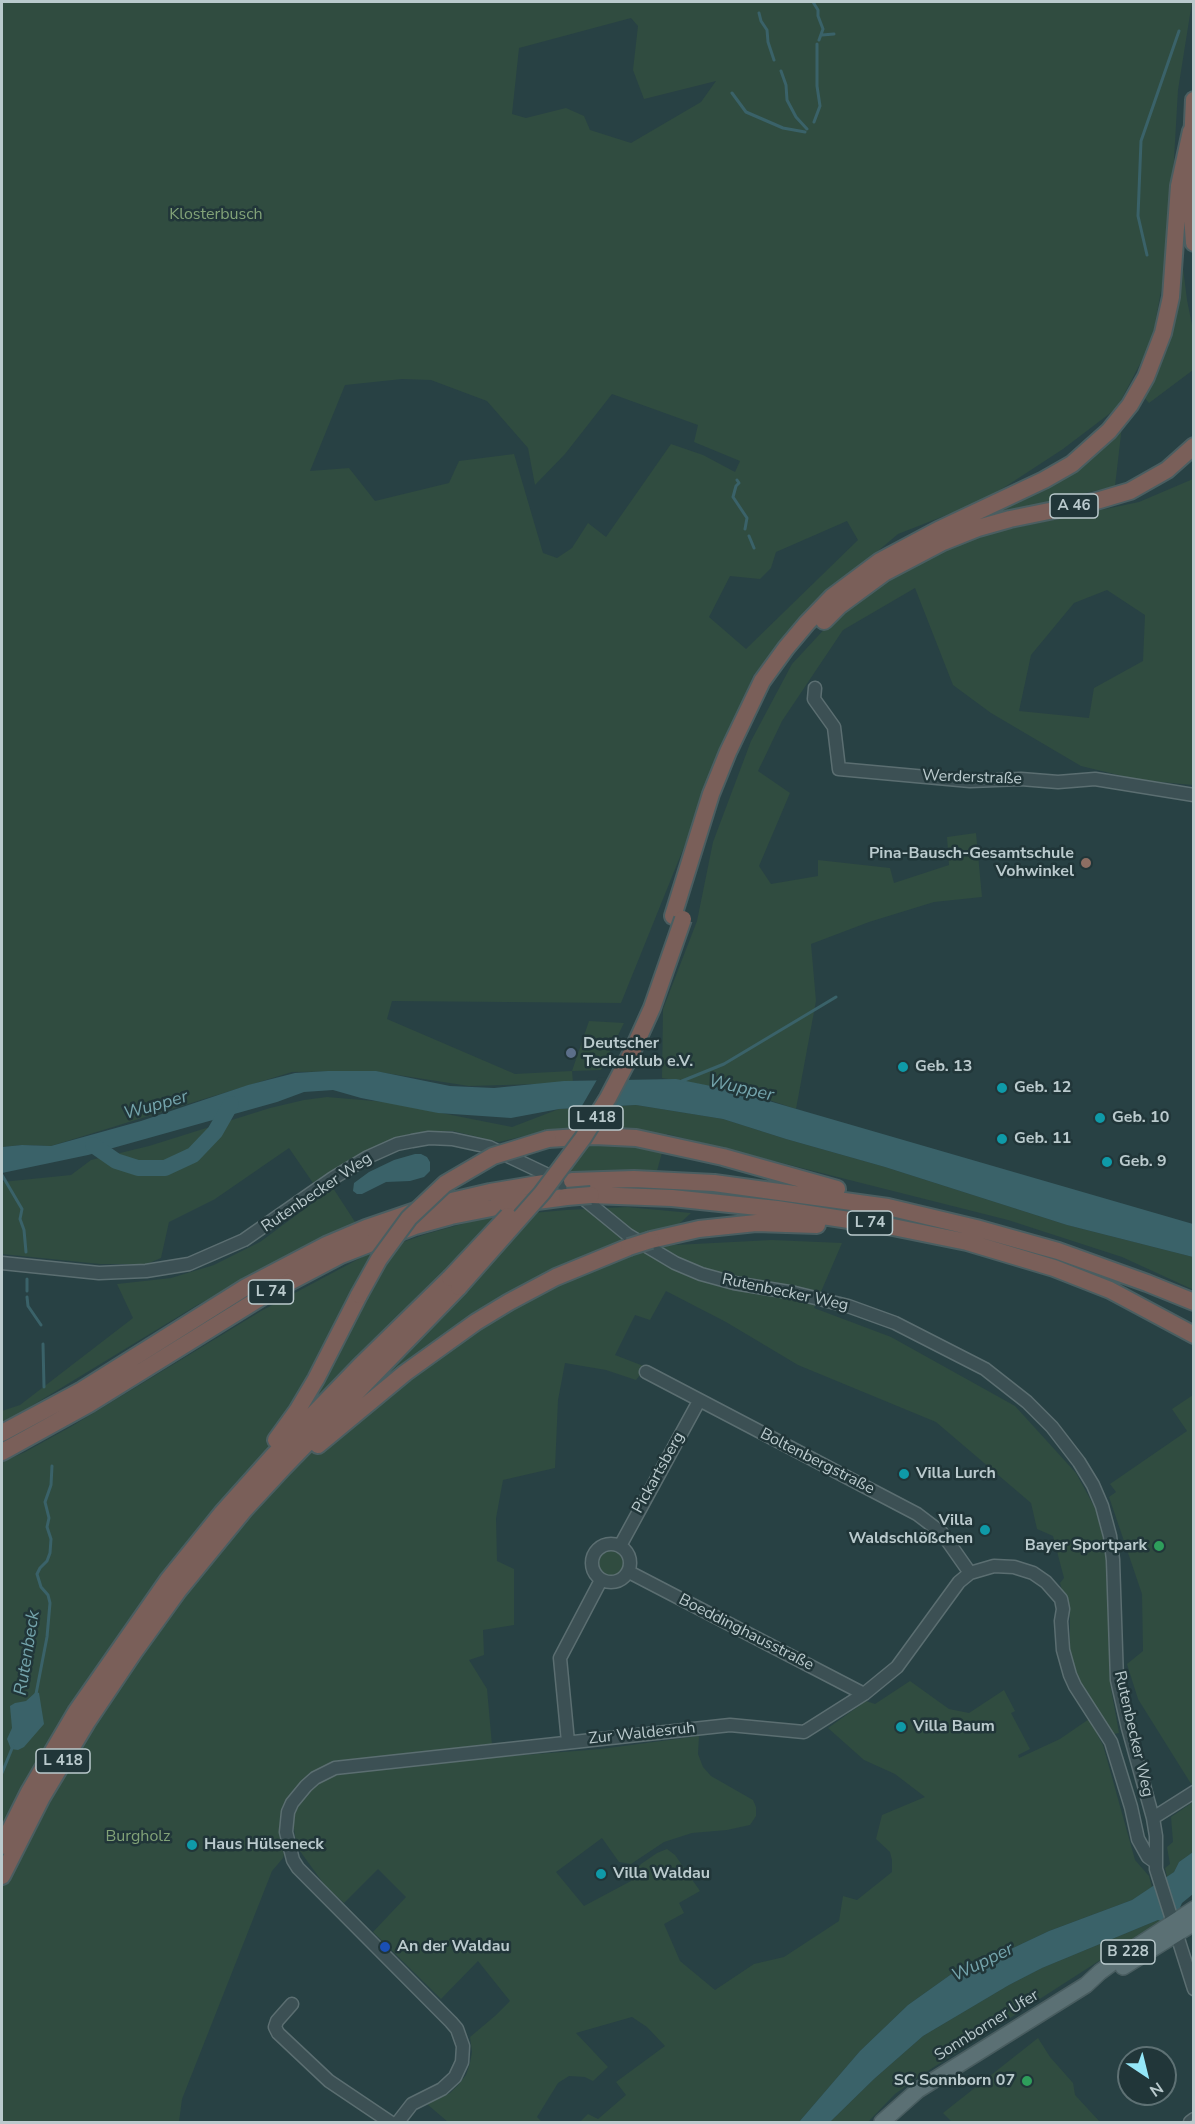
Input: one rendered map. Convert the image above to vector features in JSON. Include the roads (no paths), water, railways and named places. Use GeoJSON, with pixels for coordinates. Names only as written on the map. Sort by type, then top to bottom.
{"type":"FeatureCollection","features":[{"type":"Feature","properties":{"kind":"highway"},"geometry":{"type":"LineString","coordinates":[[1194,100],[1191,131],[1194,243]]}},
{"type":"Feature","properties":{"kind":"highway"},"geometry":{"type":"LineString","coordinates":[[940,536],[1044,480],[1085,454],[1120,419],[1139,391],[1163,333],[1171,297],[1179,186],[1191,131]]}},
{"type":"Feature","properties":{"kind":"highway","name":"A 46"},"geometry":{"type":"LineString","coordinates":[[940,536],[1093,502],[1130,491],[1167,470],[1194,446]]}},
{"type":"Feature","properties":{"kind":"highway","name":"L 418"},"geometry":{"type":"LineString","coordinates":[[2,1876],[42,1797],[87,1722],[159,1617],[245,1509],[370,1378],[455,1282],[542,1193],[583,1138],[603,1107],[643,1030],[662,982],[678,918],[729,778],[758,711],[776,681],[808,638],[839,606],[940,536]]}},
{"type":"Feature","properties":{"kind":"highway","name":"L 418"},"geometry":{"type":"LineString","coordinates":[[222,1513],[234,1488],[297,1411],[359,1295],[393,1238],[409,1218],[439,1189],[469,1168],[493,1156],[548,1139],[594,1136],[636,1138],[687,1148],[821,1186],[871,1196],[888,1207]]}},
{"type":"Feature","properties":{"kind":"highway","name":"L 74"},"geometry":{"type":"LineString","coordinates":[[2,1452],[99,1398],[265,1295],[341,1256],[415,1226],[451,1216],[569,1189],[634,1179],[714,1183],[888,1207],[1058,1251],[1194,1302]]}},
{"type":"Feature","properties":{"kind":"highway","name":"L 74"},"geometry":{"type":"LineString","coordinates":[[2,1433],[82,1390],[246,1287],[326,1245],[366,1228],[430,1206],[490,1192],[544,1183],[591,1195],[672,1198],[777,1209],[888,1226],[967,1242],[1054,1268],[1110,1290],[1194,1335]]}},
{"type":"Feature","properties":{"kind":"highway","name":"L 74"},"geometry":{"type":"LineString","coordinates":[[245,1509],[272,1491],[320,1443],[363,1406],[440,1347],[509,1302],[580,1265],[651,1240],[699,1229],[756,1223],[796,1223],[837,1226],[963,1247],[1012,1260],[1137,1305]]}},
{"type":"Feature","properties":{"kind":"highway","name":"L 418"},"geometry":{"type":"LineString","coordinates":[[2,1846],[29,1792],[76,1712],[168,1580],[222,1513],[280,1448],[359,1367],[455,1282]]}},
{"type":"Feature","properties":{"kind":"main road","name":"Sonnborner Ufer"},"geometry":{"type":"LineString","coordinates":[[882,2122],[918,2090],[1086,1985],[1115,1972],[1194,1909]]}},
{"type":"Feature","properties":{"kind":"main road","name":"Sonnborner Ufer"},"geometry":{"type":"LineString","coordinates":[[1173,1924],[1194,1923]]}},
{"type":"Feature","properties":{"kind":"street","name":"Werderstraße"},"geometry":{"type":"LineString","coordinates":[[815,688],[814,699],[834,727],[839,770],[970,781],[1022,779],[1058,782],[1095,779],[1194,795]]}},
{"type":"Feature","properties":{"kind":"street","name":"Rutenbecker Weg"},"geometry":{"type":"LineString","coordinates":[[2,1263],[99,1273],[146,1271],[189,1264],[254,1235],[333,1178],[368,1156],[412,1141],[429,1138],[452,1139],[489,1147],[549,1176],[573,1190],[628,1235],[675,1263],[701,1274],[734,1282],[824,1299],[895,1323],[985,1369],[1053,1426],[1093,1485],[1107,1526],[1113,1560],[1117,1680],[1128,1728],[1154,1818],[1155,1866],[1194,1989]]}},
{"type":"Feature","properties":{"kind":"street","name":"Boltenbergstraße"},"geometry":{"type":"LineString","coordinates":[[646,1372],[931,1522],[951,1543],[970,1573]]}},
{"type":"Feature","properties":{"kind":"street","name":"Pickartsberg"},"geometry":{"type":"LineString","coordinates":[[620,1546],[699,1401]]}},
{"type":"Feature","properties":{"kind":"street"},"geometry":{"type":"LineString","coordinates":[[607,1545],[620,1546],[628,1554],[630,1560],[628,1572],[617,1582],[601,1580],[593,1570],[593,1558],[596,1552],[607,1545]]}},
{"type":"Feature","properties":{"kind":"street"},"geometry":{"type":"LineString","coordinates":[[970,1573],[994,1566],[1024,1570],[1046,1582],[1061,1599],[1063,1609],[1060,1621],[1063,1650],[1070,1675],[1111,1742],[1131,1807],[1138,1839],[1155,1866]]}},
{"type":"Feature","properties":{"kind":"street","name":"Boeddinghausstraße"},"geometry":{"type":"LineString","coordinates":[[628,1572],[864,1694]]}},
{"type":"Feature","properties":{"kind":"street","name":"Zur Waldesruh"},"geometry":{"type":"LineString","coordinates":[[398,2122],[412,2104],[442,2089],[455,2077],[462,2062],[461,2037],[452,2022],[298,1868],[293,1860],[287,1841],[286,1822],[288,1812],[298,1794],[306,1786],[315,1778],[335,1768],[568,1742],[730,1725],[804,1732],[864,1694],[897,1667],[959,1582],[970,1573]]}},
{"type":"Feature","properties":{"kind":"street"},"geometry":{"type":"LineString","coordinates":[[568,1742],[560,1658],[601,1580]]}},
{"type":"Feature","properties":{"kind":"street"},"geometry":{"type":"LineString","coordinates":[[1154,1818],[1194,1792]]}},
{"type":"Feature","properties":{"kind":"street"},"geometry":{"type":"LineString","coordinates":[[291,2004],[277,2021],[275,2027],[278,2033],[329,2081],[390,2122]]}},
{"type":"Feature","properties":{"kind":"street"},"geometry":{"type":"LineString","coordinates":[[1190,2122],[1194,2119]]}},
{"type":"Feature","properties":{"kind":"water"},"geometry":{"type":"Polygon","coordinates":[[[376,1071],[450,1086],[494,1088],[564,1081],[676,1079],[731,1090],[1193,1224],[1193,1257],[1067,1225],[885,1167],[723,1119],[636,1105],[559,1109],[511,1118],[438,1113],[361,1098],[333,1090],[304,1092],[277,1102],[88,1155],[2,1173],[2,1147],[51,1146],[141,1121],[248,1085],[295,1073],[376,1071]]]}},
{"type":"Feature","properties":{"kind":"water"},"geometry":{"type":"Polygon","coordinates":[[[415,1154],[427,1157],[430,1162],[430,1171],[424,1177],[410,1181],[386,1182],[362,1194],[353,1191],[354,1183],[369,1172],[394,1160],[415,1154]]]}},
{"type":"Feature","properties":{"kind":"water"},"geometry":{"type":"Polygon","coordinates":[[[36,1692],[39,1693],[44,1724],[24,1747],[18,1750],[11,1749],[7,1739],[12,1728],[10,1706],[26,1701],[36,1692]]]}},
{"type":"Feature","properties":{"kind":"water"},"geometry":{"type":"Polygon","coordinates":[[[1193,1852],[1193,1894],[1182,1903],[1179,1910],[1161,1921],[1158,1920],[1042,1968],[1009,1985],[923,2036],[830,2122],[799,2122],[860,2051],[908,2005],[967,1963],[996,1956],[1049,1931],[1132,1900],[1174,1872],[1179,1862],[1193,1852]]]}},
{"type":"Feature","properties":{"kind":"waterway"},"geometry":{"type":"LineString","coordinates":[[813,2],[818,10],[823,29],[819,40]]}},
{"type":"Feature","properties":{"kind":"waterway"},"geometry":{"type":"LineString","coordinates":[[759,13],[767,30],[774,60]]}},
{"type":"Feature","properties":{"kind":"waterway"},"geometry":{"type":"LineString","coordinates":[[1147,255],[1138,216],[1141,141],[1179,31]]}},
{"type":"Feature","properties":{"kind":"waterway"},"geometry":{"type":"LineString","coordinates":[[822,35],[834,34]]}},
{"type":"Feature","properties":{"kind":"waterway"},"geometry":{"type":"LineString","coordinates":[[814,122],[820,106],[817,86],[817,44]]}},
{"type":"Feature","properties":{"kind":"waterway"},"geometry":{"type":"LineString","coordinates":[[781,71],[786,85],[787,100],[796,117],[807,129]]}},
{"type":"Feature","properties":{"kind":"waterway"},"geometry":{"type":"LineString","coordinates":[[732,93],[746,112],[783,128],[805,132]]}},
{"type":"Feature","properties":{"kind":"waterway"},"geometry":{"type":"LineString","coordinates":[[737,480],[739,483],[733,497],[747,518],[745,529]]}},
{"type":"Feature","properties":{"kind":"waterway"},"geometry":{"type":"LineString","coordinates":[[749,536],[754,548]]}},
{"type":"Feature","properties":{"kind":"waterway"},"geometry":{"type":"LineString","coordinates":[[682,1081],[724,1064],[836,997]]}},
{"type":"Feature","properties":{"kind":"waterway","name":"Wupper"},"geometry":{"type":"LineString","coordinates":[[93,1145],[116,1161],[138,1168],[165,1168],[193,1155],[215,1132],[231,1104]]}},
{"type":"Feature","properties":{"kind":"waterway","name":"Rutenbeck"},"geometry":{"type":"LineString","coordinates":[[2,1175],[22,1209],[20,1219],[24,1230],[26,1252]]}},
{"type":"Feature","properties":{"kind":"waterway","name":"Rutenbeck"},"geometry":{"type":"LineString","coordinates":[[27,1279],[27,1291]]}},
{"type":"Feature","properties":{"kind":"waterway","name":"Rutenbeck"},"geometry":{"type":"LineString","coordinates":[[27,1297],[28,1306],[41,1325]]}},
{"type":"Feature","properties":{"kind":"waterway","name":"Rutenbeck"},"geometry":{"type":"LineString","coordinates":[[43,1344],[44,1387]]}},
{"type":"Feature","properties":{"kind":"waterway","name":"Rutenbeck"},"geometry":{"type":"LineString","coordinates":[[36,1694],[47,1637],[50,1603],[37,1574],[50,1553],[51,1539],[47,1527],[49,1518],[45,1502],[51,1485],[52,1466]]}},
{"type":"Feature","properties":{"kind":"waterway","name":"Rutenbeck"},"geometry":{"type":"LineString","coordinates":[[2,1773],[13,1746]]}},
{"type":"Feature","properties":{"kind":"place","name":"Pina-Bausch-Gesamtschule Vohwinkel"},"geometry":{"type":"Point","coordinates":[1086,863]}},
{"type":"Feature","properties":{"kind":"place","name":"Deutscher Teckelklub e.V."},"geometry":{"type":"Point","coordinates":[571,1053]}},
{"type":"Feature","properties":{"kind":"place","name":"Geb. 13"},"geometry":{"type":"Point","coordinates":[903,1067]}},
{"type":"Feature","properties":{"kind":"place","name":"Geb. 12"},"geometry":{"type":"Point","coordinates":[1002,1088]}},
{"type":"Feature","properties":{"kind":"place","name":"Geb. 10"},"geometry":{"type":"Point","coordinates":[1100,1118]}},
{"type":"Feature","properties":{"kind":"place","name":"Geb. 11"},"geometry":{"type":"Point","coordinates":[1002,1139]}},
{"type":"Feature","properties":{"kind":"place","name":"Geb. 9"},"geometry":{"type":"Point","coordinates":[1107,1162]}},
{"type":"Feature","properties":{"kind":"place","name":"Villa Lurch"},"geometry":{"type":"Point","coordinates":[904,1474]}},
{"type":"Feature","properties":{"kind":"place","name":"Villa Waldschlößchen"},"geometry":{"type":"Point","coordinates":[985,1530]}},
{"type":"Feature","properties":{"kind":"place","name":"Bayer Sportpark"},"geometry":{"type":"Point","coordinates":[1159,1546]}},
{"type":"Feature","properties":{"kind":"place","name":"Villa Baum"},"geometry":{"type":"Point","coordinates":[901,1727]}},
{"type":"Feature","properties":{"kind":"place","name":"Haus Hülseneck"},"geometry":{"type":"Point","coordinates":[192,1845]}},
{"type":"Feature","properties":{"kind":"place","name":"Villa Waldau"},"geometry":{"type":"Point","coordinates":[601,1874]}},
{"type":"Feature","properties":{"kind":"place","name":"An der Waldau"},"geometry":{"type":"Point","coordinates":[385,1947]}},
{"type":"Feature","properties":{"kind":"place","name":"SC Sonnborn 07"},"geometry":{"type":"Point","coordinates":[1027,2081]}},
{"type":"Feature","properties":{"kind":"park label","name":"Klosterbusch"},"geometry":{"type":"Point","coordinates":[216,215]}},
{"type":"Feature","properties":{"kind":"park label","name":"Burgholz"},"geometry":{"type":"Point","coordinates":[138,1837]}}]}
